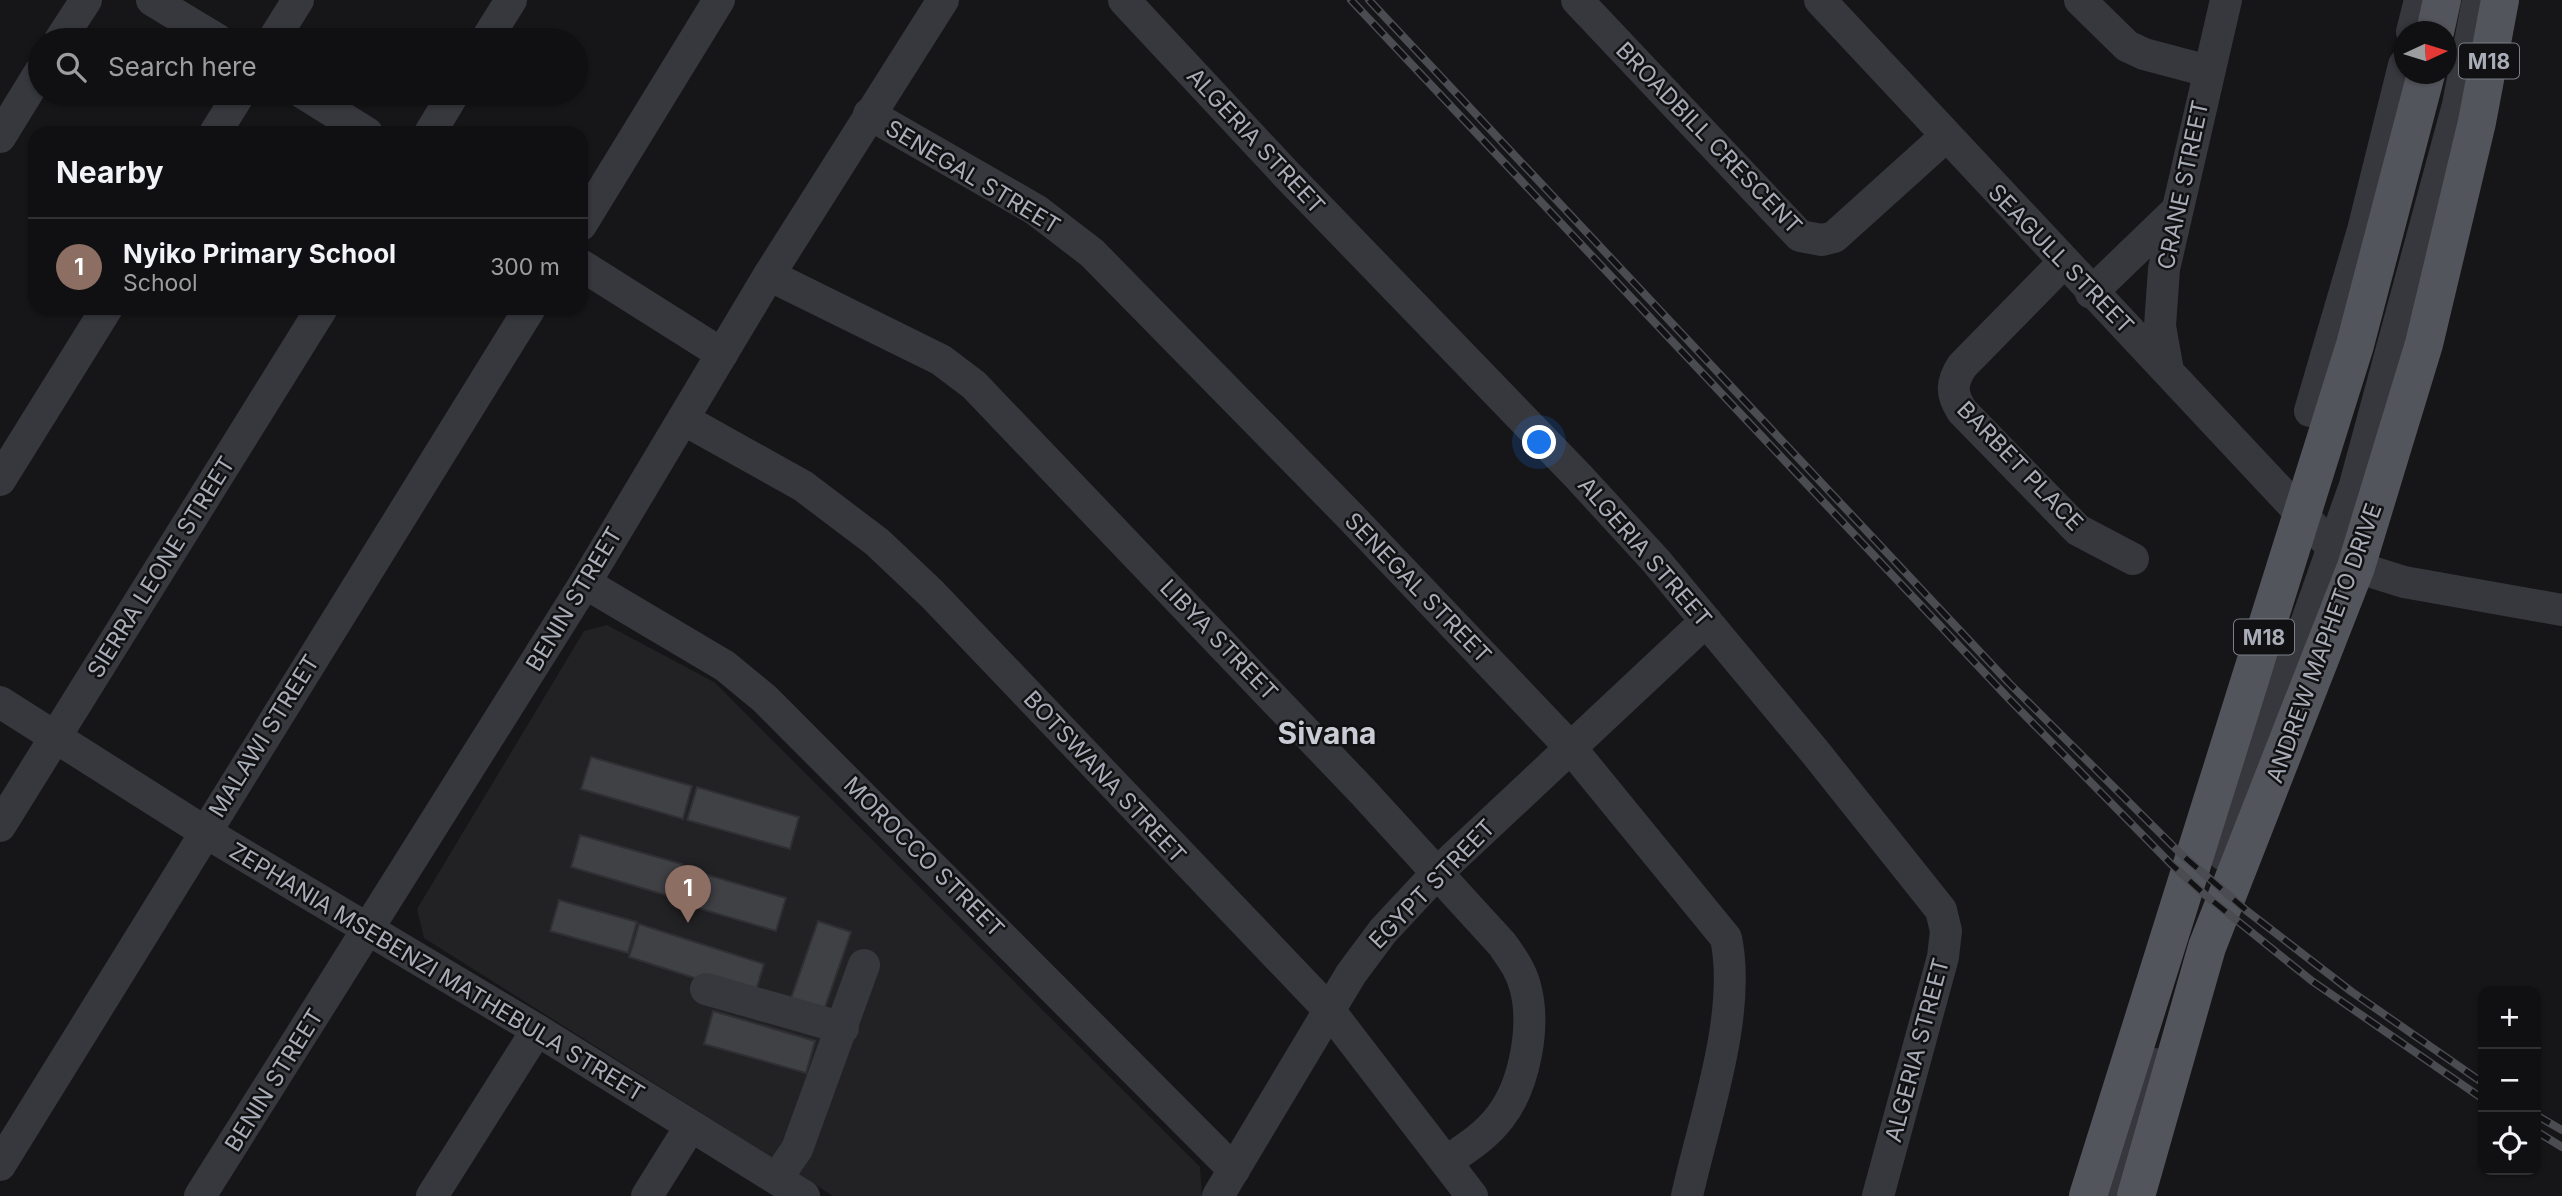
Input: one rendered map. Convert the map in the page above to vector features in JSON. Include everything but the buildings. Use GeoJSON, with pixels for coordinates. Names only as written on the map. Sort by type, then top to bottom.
{"type":"FeatureCollection","features":[{"type":"Feature","properties":{"kind":"main road","name":"M18"},"geometry":{"type":"LineString","coordinates":[[2437,21],[2442,0]]}},
{"type":"Feature","properties":{"kind":"main road","name":"ANDREW MAPHETO DRIVE"},"geometry":{"type":"LineString","coordinates":[[2088,1196],[2327,542],[2424,344],[2477,122],[2500,0]]}},
{"type":"Feature","properties":{"kind":"main road","name":"ANDREW MAPHETO DRIVE"},"geometry":{"type":"LineString","coordinates":[[2136,1196],[2327,542],[2355,345],[2423,84]]}},
{"type":"Feature","properties":{"kind":"street"},"geometry":{"type":"LineString","coordinates":[[68,28],[86,0]]}},
{"type":"Feature","properties":{"kind":"street"},"geometry":{"type":"LineString","coordinates":[[152,0],[198,28]]}},
{"type":"Feature","properties":{"kind":"street"},"geometry":{"type":"LineString","coordinates":[[281,28],[299,0]]}},
{"type":"Feature","properties":{"kind":"street"},"geometry":{"type":"LineString","coordinates":[[494,28],[511,0]]}},
{"type":"Feature","properties":{"kind":"street"},"geometry":{"type":"LineString","coordinates":[[588,214],[719,0]]}},
{"type":"Feature","properties":{"kind":"street","name":"BENIN STREET"},"geometry":{"type":"LineString","coordinates":[[200,1196],[369,931],[585,583],[769,275],[943,0]]}},
{"type":"Feature","properties":{"kind":"street","name":"ALGERIA STREET"},"geometry":{"type":"LineString","coordinates":[[1124,0],[1287,175],[1578,476],[1706,621],[1928,892],[1945,920],[1943,957],[1878,1196]]}},
{"type":"Feature","properties":{"kind":"street","name":"BROADBILL CRESCENT"},"geometry":{"type":"LineString","coordinates":[[1577,0],[1800,236],[1822,240],[1834,237],[1945,137]]}},
{"type":"Feature","properties":{"kind":"street","name":"SEAGULL STREET"},"geometry":{"type":"LineString","coordinates":[[1820,0],[1945,137],[2327,542]]}},
{"type":"Feature","properties":{"kind":"street"},"geometry":{"type":"LineString","coordinates":[[2080,0],[2127,46],[2144,54],[2208,71]]}},
{"type":"Feature","properties":{"kind":"street","name":"CRANE STREET"},"geometry":{"type":"LineString","coordinates":[[2168,371],[2161,343],[2160,304],[2176,211],[2226,0]]}},
{"type":"Feature","properties":{"kind":"street"},"geometry":{"type":"LineString","coordinates":[[2415,21],[2420,0]]}},
{"type":"Feature","properties":{"kind":"street"},"geometry":{"type":"LineString","coordinates":[[2453,21],[2458,0]]}},
{"type":"Feature","properties":{"kind":"street"},"geometry":{"type":"LineString","coordinates":[[2099,1196],[2327,542],[2355,485],[2458,105],[2478,0]]}},
{"type":"Feature","properties":{"kind":"street"},"geometry":{"type":"LineString","coordinates":[[2310,411],[2363,230],[2399,84]]}},
{"type":"Feature","properties":{"kind":"street"},"geometry":{"type":"LineString","coordinates":[[2113,1196],[2187,963],[2286,676],[2327,542],[2440,84]]}},
{"type":"Feature","properties":{"kind":"street"},"geometry":{"type":"LineString","coordinates":[[0,136],[28,91]]}},
{"type":"Feature","properties":{"kind":"street"},"geometry":{"type":"LineString","coordinates":[[219,126],[232,105]]}},
{"type":"Feature","properties":{"kind":"street"},"geometry":{"type":"LineString","coordinates":[[322,105],[356,126]]}},
{"type":"Feature","properties":{"kind":"street"},"geometry":{"type":"LineString","coordinates":[[434,126],[447,105]]}},
{"type":"Feature","properties":{"kind":"street","name":"SENEGAL STREET"},"geometry":{"type":"LineString","coordinates":[[869,114],[1036,210],[1092,253],[1341,506],[1570,747],[1726,939],[1731,964],[1730,1009],[1687,1196]]}},
{"type":"Feature","properties":{"kind":"street"},"geometry":{"type":"LineString","coordinates":[[2091,293],[2176,211]]}},
{"type":"Feature","properties":{"kind":"street","name":"BARBET PLACE"},"geometry":{"type":"LineString","coordinates":[[2063,263],[1962,366],[1953,380],[1953,391],[1962,411],[2056,510],[2096,542],[2133,559]]}},
{"type":"Feature","properties":{"kind":"street"},"geometry":{"type":"LineString","coordinates":[[588,269],[722,355]]}},
{"type":"Feature","properties":{"kind":"street","name":"LIBYA STREET"},"geometry":{"type":"LineString","coordinates":[[769,275],[941,360],[967,379],[1438,872],[1502,944],[1525,984],[1530,1016],[1519,1078],[1510,1101],[1483,1135],[1446,1162]]}},
{"type":"Feature","properties":{"kind":"street"},"geometry":{"type":"LineString","coordinates":[[0,480],[103,315]]}},
{"type":"Feature","properties":{"kind":"street","name":"SIERRA LEONE STREET"},"geometry":{"type":"LineString","coordinates":[[0,826],[318,315]]}},
{"type":"Feature","properties":{"kind":"street","name":"MALAWI STREET"},"geometry":{"type":"LineString","coordinates":[[0,1165],[526,315]]}},
{"type":"Feature","properties":{"kind":"street","name":"BOTSWANA STREET"},"geometry":{"type":"LineString","coordinates":[[683,419],[803,485],[877,542],[932,594],[1329,1010],[1472,1196]]}},
{"type":"Feature","properties":{"kind":"street"},"geometry":{"type":"LineString","coordinates":[[2327,542],[2404,582],[2562,610]]}},
{"type":"Feature","properties":{"kind":"street","name":"MOROCCO STREET"},"geometry":{"type":"LineString","coordinates":[[585,583],[725,666],[756,691],[1226,1183]]}},
{"type":"Feature","properties":{"kind":"street","name":"EGYPT STREET"},"geometry":{"type":"LineString","coordinates":[[1226,1183],[1366,952],[1438,872],[1706,621]]}},
{"type":"Feature","properties":{"kind":"street","name":"ZEPHANIA MSEBENZI MATHEBULA STREET"},"geometry":{"type":"LineString","coordinates":[[0,702],[205,832],[537,1030],[690,1128],[804,1196]]}},
{"type":"Feature","properties":{"kind":"street"},"geometry":{"type":"LineString","coordinates":[[777,1178],[797,1149],[864,965]]}},
{"type":"Feature","properties":{"kind":"street"},"geometry":{"type":"LineString","coordinates":[[706,989],[843,1028]]}},
{"type":"Feature","properties":{"kind":"street"},"geometry":{"type":"LineString","coordinates":[[432,1196],[537,1030]]}},
{"type":"Feature","properties":{"kind":"street"},"geometry":{"type":"LineString","coordinates":[[647,1196],[690,1128]]}},
{"type":"Feature","properties":{"kind":"shaded area"},"geometry":{"type":"Polygon","coordinates":[[[607,625],[714,682],[1200,1167],[1202,1196],[833,1196],[424,938],[417,909],[584,631],[607,625]]]}},
{"type":"Feature","properties":{"kind":"railway"},"geometry":{"type":"LineString","coordinates":[[1351,0],[2010,700],[2171,864],[2312,981],[2478,1096]]}},
{"type":"Feature","properties":{"kind":"railway"},"geometry":{"type":"LineString","coordinates":[[1369,0],[2009,683],[2181,854],[2247,911],[2352,992],[2478,1080]]}},
{"type":"Feature","properties":{"kind":"railway"},"geometry":{"type":"LineString","coordinates":[[2541,1118],[2562,1130]]}},
{"type":"Feature","properties":{"kind":"railway"},"geometry":{"type":"LineString","coordinates":[[2541,1134],[2562,1147]]}},
{"type":"Feature","properties":{"kind":"place","name":"Nyiko Primary School"},"geometry":{"type":"Point","coordinates":[688,923]}},
{"type":"Feature","properties":{"kind":"district","name":"Sivana"},"geometry":{"type":"Point","coordinates":[1327,733]}}]}
